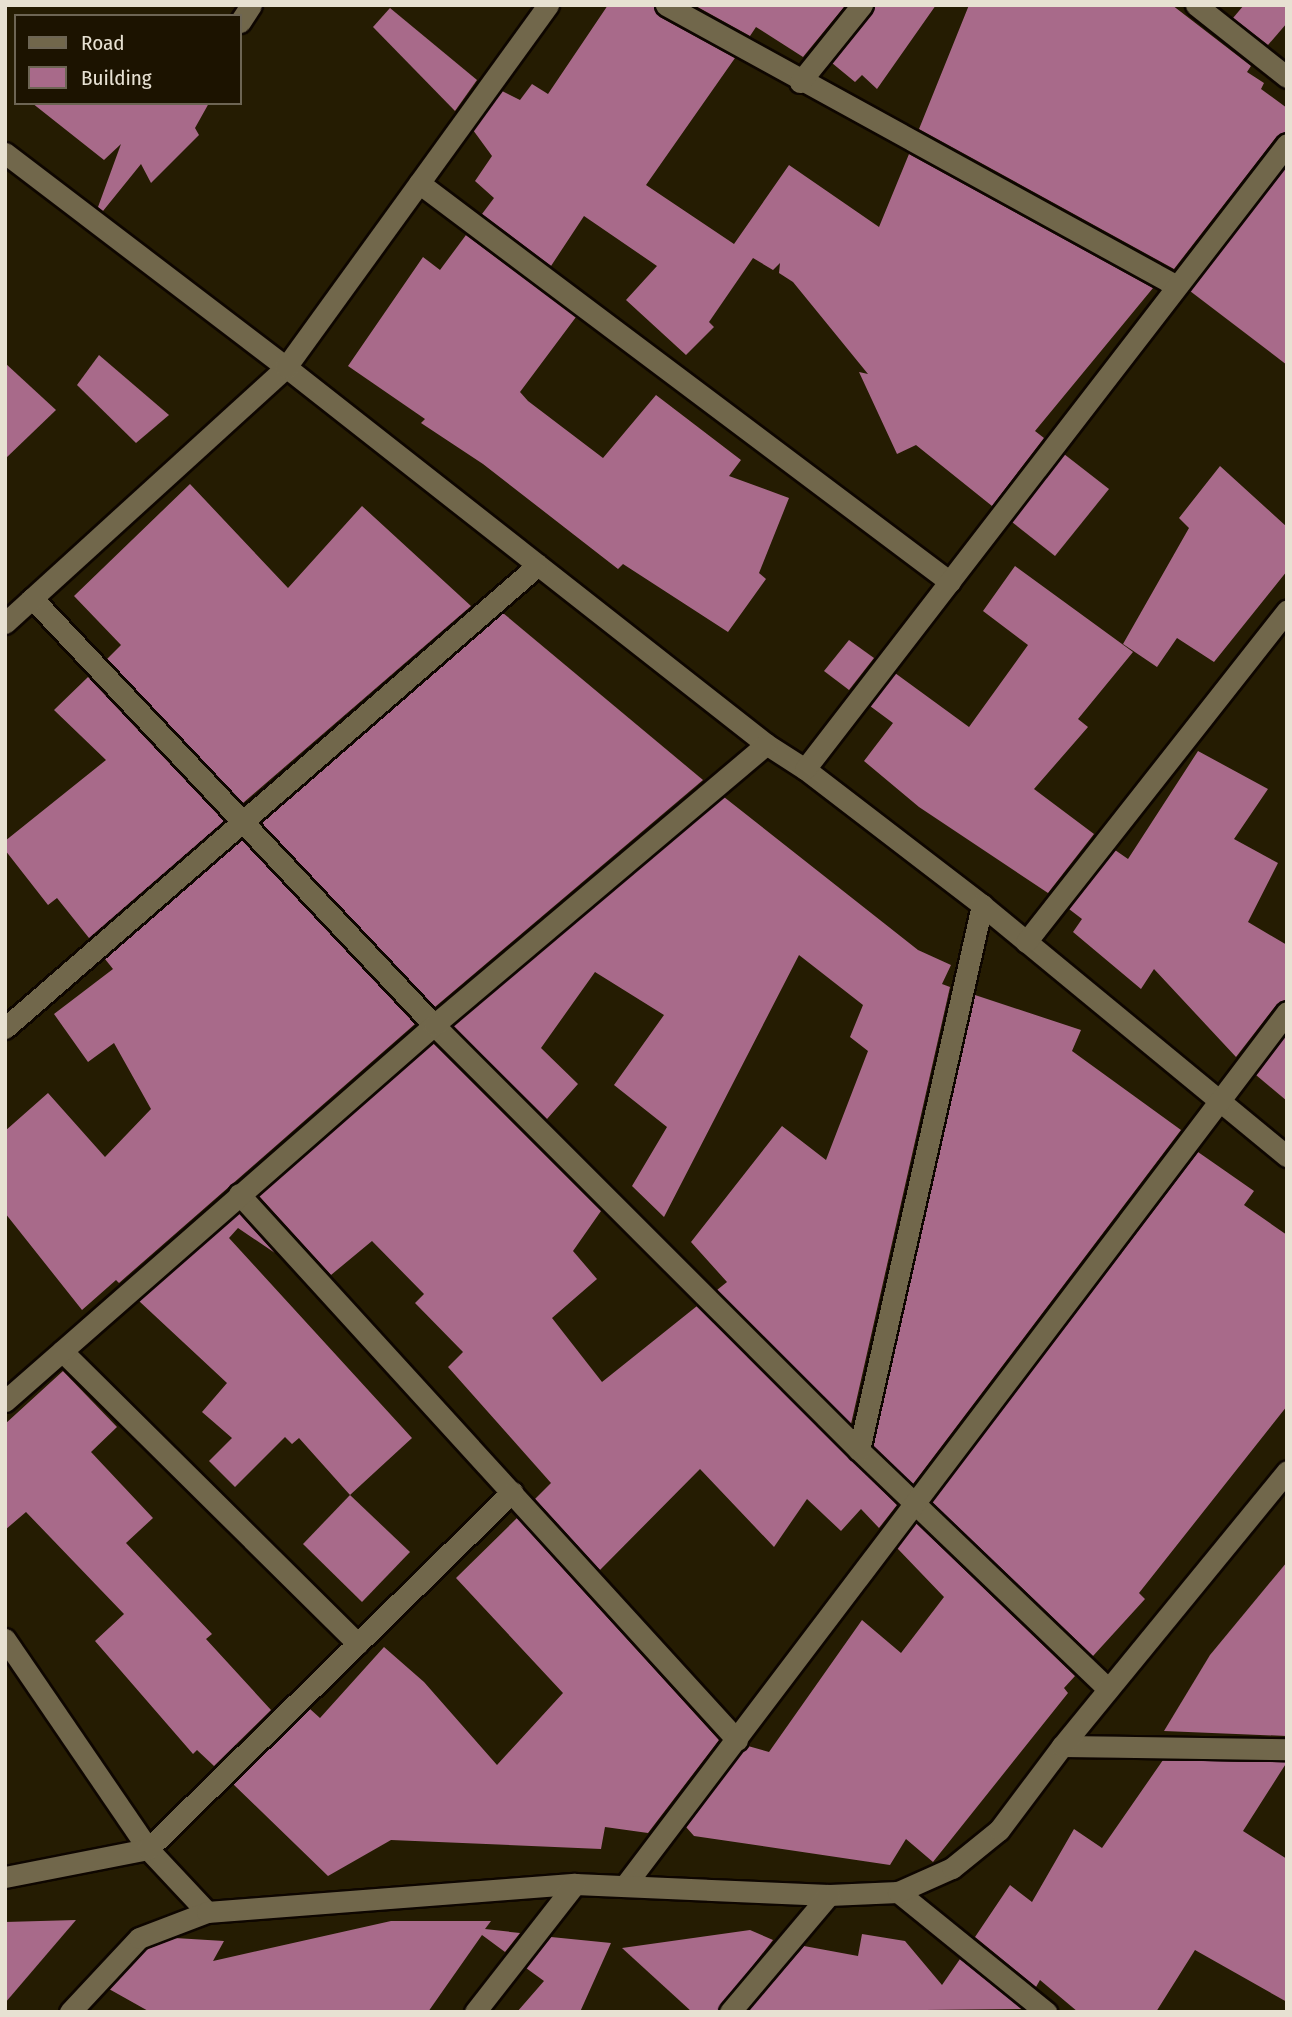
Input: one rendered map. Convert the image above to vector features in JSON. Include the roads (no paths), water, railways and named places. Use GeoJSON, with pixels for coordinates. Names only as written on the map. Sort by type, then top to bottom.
{"type":"FeatureCollection","features":[{"type":"Feature","properties":{"kind":"street"},"geometry":{"type":"LineString","coordinates":[[5,623],[286,367],[548,5]]}},
{"type":"Feature","properties":{"kind":"street"},"geometry":{"type":"LineString","coordinates":[[666,5],[800,82],[1177,286]]}},
{"type":"Feature","properties":{"kind":"street"},"geometry":{"type":"LineString","coordinates":[[800,82],[862,5]]}},
{"type":"Feature","properties":{"kind":"street"},"geometry":{"type":"LineString","coordinates":[[1196,5],[1285,71]]}},
{"type":"Feature","properties":{"kind":"street"},"geometry":{"type":"LineString","coordinates":[[805,769],[1287,144]]}},
{"type":"Feature","properties":{"kind":"street"},"geometry":{"type":"LineString","coordinates":[[5,153],[286,367],[766,744],[805,769],[982,905],[1287,1156]]}},
{"type":"Feature","properties":{"kind":"street"},"geometry":{"type":"LineString","coordinates":[[419,183],[950,582]]}},
{"type":"Feature","properties":{"kind":"street"},"geometry":{"type":"LineString","coordinates":[[5,1028],[538,565]]}},
{"type":"Feature","properties":{"kind":"street"},"geometry":{"type":"LineString","coordinates":[[32,598],[434,1025],[859,1450],[1108,1689]]}},
{"type":"Feature","properties":{"kind":"street"},"geometry":{"type":"LineString","coordinates":[[1026,942],[1287,610]]}},
{"type":"Feature","properties":{"kind":"street"},"geometry":{"type":"LineString","coordinates":[[5,1401],[434,1025],[766,744]]}},
{"type":"Feature","properties":{"kind":"street"},"geometry":{"type":"LineString","coordinates":[[859,1450],[982,905]]}},
{"type":"Feature","properties":{"kind":"street"},"geometry":{"type":"LineString","coordinates":[[626,1884],[916,1505],[1287,1012]]}},
{"type":"Feature","properties":{"kind":"street"},"geometry":{"type":"LineString","coordinates":[[239,1194],[737,1741]]}},
{"type":"Feature","properties":{"kind":"street"},"geometry":{"type":"LineString","coordinates":[[62,1351],[358,1644]]}},
{"type":"Feature","properties":{"kind":"street"},"geometry":{"type":"LineString","coordinates":[[70,2012],[139,1938],[207,1912],[575,1884],[626,1884],[829,1895],[898,1892],[952,1868],[999,1830],[1062,1746],[1287,1471]]}},
{"type":"Feature","properties":{"kind":"street"},"geometry":{"type":"LineString","coordinates":[[5,1877],[148,1849],[512,1492]]}},
{"type":"Feature","properties":{"kind":"street"},"geometry":{"type":"LineString","coordinates":[[5,1639],[148,1849],[207,1912]]}},
{"type":"Feature","properties":{"kind":"street"},"geometry":{"type":"LineString","coordinates":[[1062,1746],[1287,1749]]}},
{"type":"Feature","properties":{"kind":"street"},"geometry":{"type":"LineString","coordinates":[[475,2012],[575,1884]]}},
{"type":"Feature","properties":{"kind":"street"},"geometry":{"type":"LineString","coordinates":[[898,1892],[1046,2012]]}},
{"type":"Feature","properties":{"kind":"street"},"geometry":{"type":"LineString","coordinates":[[730,2012],[829,1895]]}}]}
